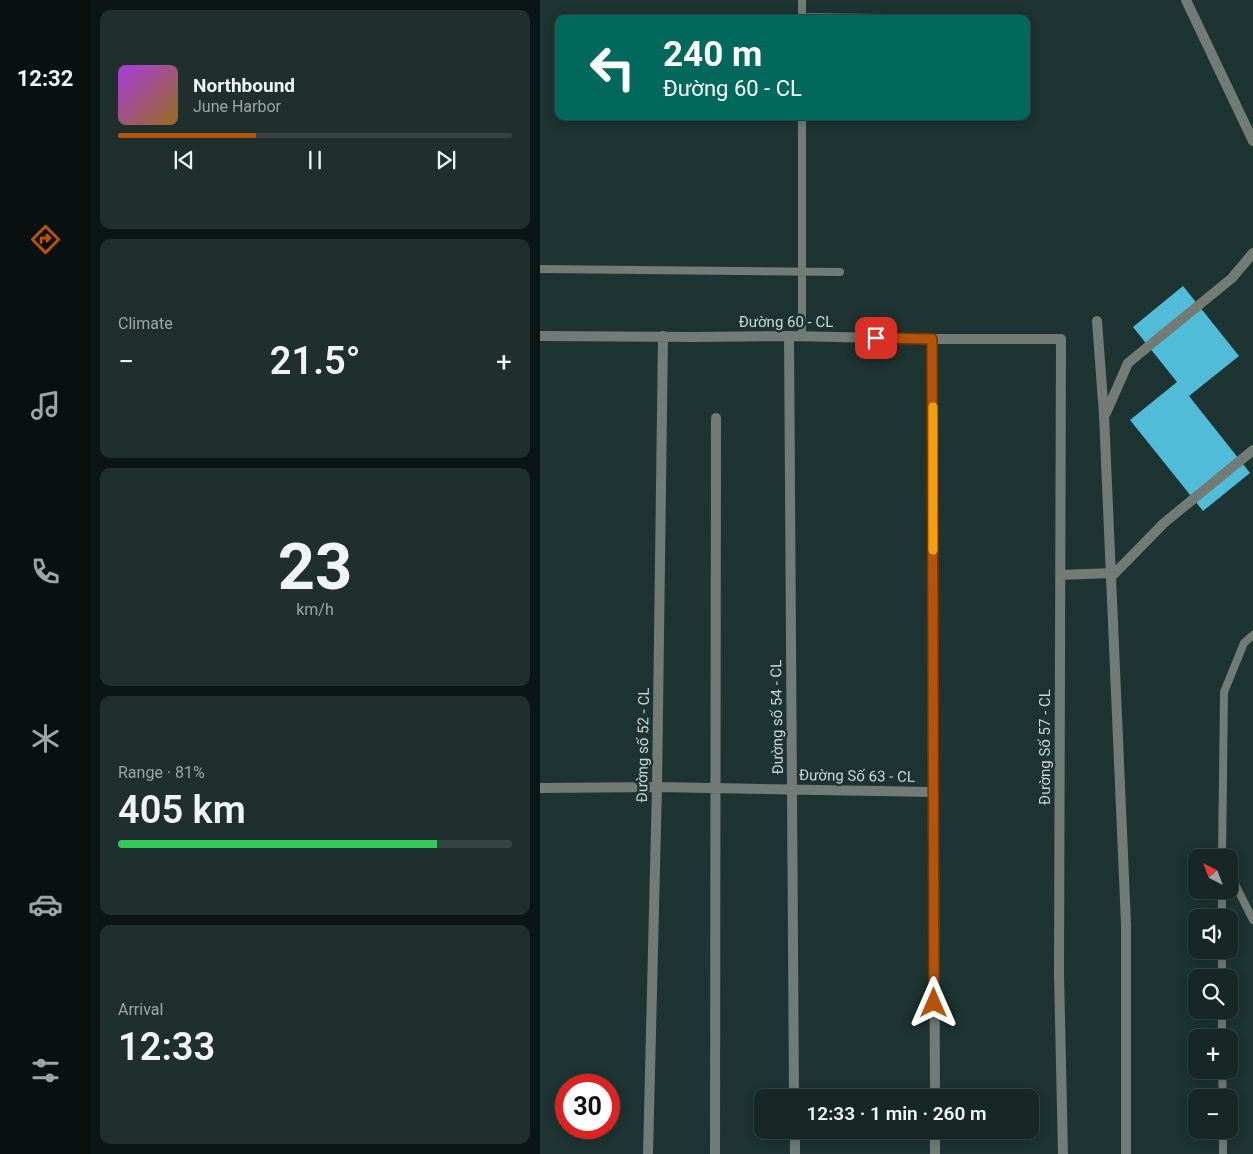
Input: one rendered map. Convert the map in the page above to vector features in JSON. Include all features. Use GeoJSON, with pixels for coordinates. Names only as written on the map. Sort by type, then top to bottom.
{"type":"FeatureCollection","features":[{"type":"Feature","properties":{"kind":"street"},"geometry":{"type":"LineString","coordinates":[[1186,0],[1253,141]]}},
{"type":"Feature","properties":{"kind":"street"},"geometry":{"type":"LineString","coordinates":[[1104,415],[1128,363],[1232,278],[1253,253]]}},
{"type":"Feature","properties":{"kind":"street"},"geometry":{"type":"LineString","coordinates":[[1098,320],[1104,415],[1126,924],[1126,1154]]}},
{"type":"Feature","properties":{"kind":"street","name":"Đường 60 - CL"},"geometry":{"type":"LineString","coordinates":[[540,336],[1062,339]]}},
{"type":"Feature","properties":{"kind":"street","name":"Đường số 52 - CL"},"geometry":{"type":"LineString","coordinates":[[648,1154],[657,787],[663,336]]}},
{"type":"Feature","properties":{"kind":"street","name":"Đường số 54 - CL"},"geometry":{"type":"LineString","coordinates":[[788,336],[794,1089]]}},
{"type":"Feature","properties":{"kind":"street"},"geometry":{"type":"LineString","coordinates":[[932,339],[935,1089]]}},
{"type":"Feature","properties":{"kind":"street","name":"Đường Số 57 - CL"},"geometry":{"type":"LineString","coordinates":[[1062,339],[1059,974],[1063,1154]]}},
{"type":"Feature","properties":{"kind":"street"},"geometry":{"type":"LineString","coordinates":[[715,1154],[716,418]]}},
{"type":"Feature","properties":{"kind":"street"},"geometry":{"type":"LineString","coordinates":[[1060,576],[1111,575],[1164,523],[1253,450]]}},
{"type":"Feature","properties":{"kind":"street","name":"Đường Số 63 - CL"},"geometry":{"type":"LineString","coordinates":[[540,788],[657,787],[933,792]]}},
{"type":"Feature","properties":{"kind":"street"},"geometry":{"type":"LineString","coordinates":[[795,1139],[795,1154]]}},
{"type":"Feature","properties":{"kind":"street"},"geometry":{"type":"LineString","coordinates":[[935,1139],[935,1154]]}},
{"type":"Feature","properties":{"kind":"lane"},"geometry":{"type":"LineString","coordinates":[[802,0],[802,15]]}},
{"type":"Feature","properties":{"kind":"lane"},"geometry":{"type":"LineString","coordinates":[[802,120],[802,337]]}},
{"type":"Feature","properties":{"kind":"lane"},"geometry":{"type":"LineString","coordinates":[[540,269],[840,272]]}},
{"type":"Feature","properties":{"kind":"lane"},"geometry":{"type":"LineString","coordinates":[[1222,849],[1224,692],[1244,644],[1253,635]]}},
{"type":"Feature","properties":{"kind":"lane"},"geometry":{"type":"LineString","coordinates":[[1238,890],[1253,920]]}},
{"type":"Feature","properties":{"kind":"lane"},"geometry":{"type":"LineString","coordinates":[[1223,1139],[1223,1154]]}},
{"type":"Feature","properties":{"kind":"building"},"geometry":{"type":"Polygon","coordinates":[[[1183,286],[1239,356],[1189,396],[1250,473],[1203,511],[1130,420],[1177,382],[1133,327],[1183,286]]]}},
{"type":"Feature","properties":{"kind":"slow traffic"},"geometry":{"type":"LineString","coordinates":[[933,407],[933,550]]}},
{"type":"Feature","properties":{"kind":"route"},"geometry":{"type":"LineString","coordinates":[[876,338],[932,339],[934,1003]]}}]}
